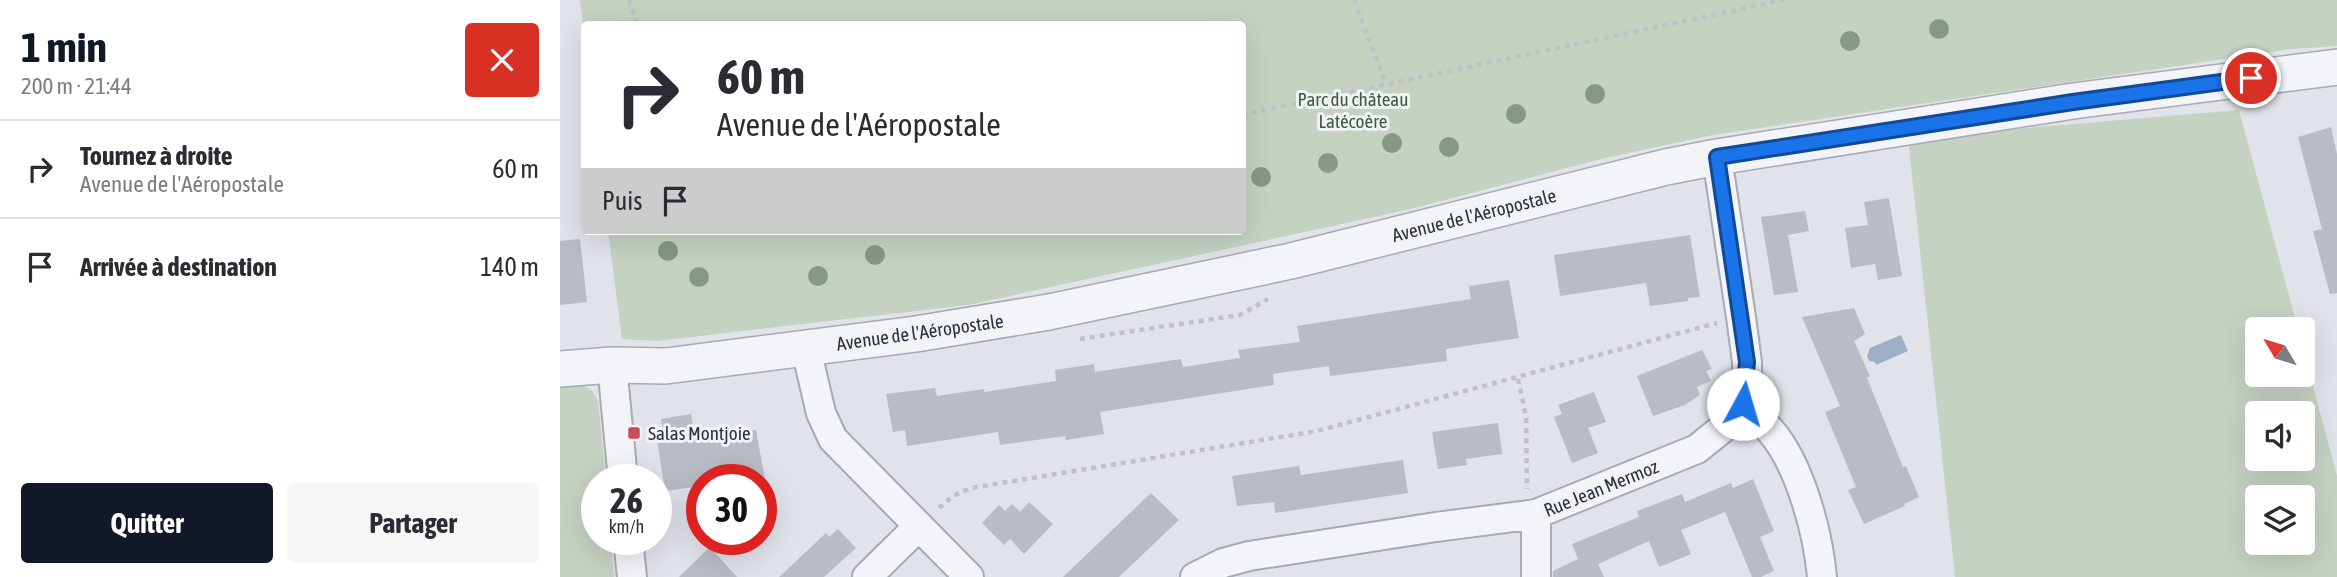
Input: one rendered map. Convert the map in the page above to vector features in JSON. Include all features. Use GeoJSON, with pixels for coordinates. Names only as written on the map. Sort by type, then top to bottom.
{"type":"FeatureCollection","features":[{"type":"Feature","properties":{"kind":"street","name":"Avenue de l'Aéropostale"},"geometry":{"type":"LineString","coordinates":[[560,369],[612,365],[666,366],[967,326],[1121,298],[1291,261],[1665,167],[1717,157],[2073,102],[2337,67]]}},
{"type":"Feature","properties":{"kind":"street"},"geometry":{"type":"LineString","coordinates":[[1717,157],[1747,362],[1743,404],[1772,432],[1794,469],[1812,523],[1822,577]]}},
{"type":"Feature","properties":{"kind":"street"},"geometry":{"type":"LineString","coordinates":[[806,349],[821,414],[833,439],[970,577]]}},
{"type":"Feature","properties":{"kind":"street","name":"Avenue de l'Aéropostale"},"geometry":{"type":"LineString","coordinates":[[560,352],[578,352],[612,365]]}},
{"type":"Feature","properties":{"kind":"street"},"geometry":{"type":"LineString","coordinates":[[612,365],[621,464]]}},
{"type":"Feature","properties":{"kind":"street","name":"Rue Jean Mermoz"},"geometry":{"type":"LineString","coordinates":[[1195,577],[1223,563],[1249,556],[1536,514],[1697,449],[1734,419],[1743,404]]}},
{"type":"Feature","properties":{"kind":"street"},"geometry":{"type":"LineString","coordinates":[[1536,514],[1536,577]]}},
{"type":"Feature","properties":{"kind":"street"},"geometry":{"type":"LineString","coordinates":[[867,577],[919,526]]}},
{"type":"Feature","properties":{"kind":"street"},"geometry":{"type":"LineString","coordinates":[[630,555],[632,577]]}},
{"type":"Feature","properties":{"kind":"path"},"geometry":{"type":"LineString","coordinates":[[629,0],[636,21]]}},
{"type":"Feature","properties":{"kind":"path"},"geometry":{"type":"LineString","coordinates":[[1354,0],[1387,84]]}},
{"type":"Feature","properties":{"kind":"path"},"geometry":{"type":"LineString","coordinates":[[1246,114],[1784,0]]}},
{"type":"Feature","properties":{"kind":"path"},"geometry":{"type":"LineString","coordinates":[[919,526],[953,496],[971,488],[1317,431],[1741,317]]}},
{"type":"Feature","properties":{"kind":"path"},"geometry":{"type":"LineString","coordinates":[[1518,379],[1526,416],[1525,481],[1536,514]]}},
{"type":"Feature","properties":{"kind":"green space","name":"Parc du château Latécoère"},"geometry":{"type":"Polygon","coordinates":[[[580,0],[2337,0],[2337,46],[2292,49],[1713,135],[1605,158],[1411,209],[968,305],[657,341],[622,339],[609,235],[1246,235],[1246,21],[583,21],[580,0]]]}},
{"type":"Feature","properties":{"kind":"green space"},"geometry":{"type":"Polygon","coordinates":[[[2239,110],[2295,317],[2245,317],[2245,387],[2313,387],[2337,476],[2337,577],[1955,577],[1908,138],[2239,110]]]}},
{"type":"Feature","properties":{"kind":"green space"},"geometry":{"type":"Polygon","coordinates":[[[580,384],[592,390],[598,401],[604,464],[581,464],[581,555],[612,555],[614,577],[560,577],[560,387],[580,384]]]}},
{"type":"Feature","properties":{"kind":"water"},"geometry":{"type":"Polygon","coordinates":[[[1901,335],[1908,351],[1876,365],[1875,362],[1869,361],[1867,356],[1870,348],[1901,335]]]}},
{"type":"Feature","properties":{"kind":"building"},"geometry":{"type":"Polygon","coordinates":[[[2331,127],[2337,154],[2337,293],[2330,294],[2313,231],[2322,229],[2298,137],[2331,127]]]}},
{"type":"Feature","properties":{"kind":"building"},"geometry":{"type":"Polygon","coordinates":[[[1889,198],[1902,276],[1878,280],[1875,264],[1851,268],[1845,228],[1868,225],[1864,202],[1889,198]]]}},
{"type":"Feature","properties":{"kind":"building"},"geometry":{"type":"Polygon","coordinates":[[[1805,211],[1809,231],[1788,235],[1798,292],[1774,295],[1761,217],[1805,211]]]}},
{"type":"Feature","properties":{"kind":"building"},"geometry":{"type":"Polygon","coordinates":[[[1690,235],[1700,297],[1650,306],[1646,283],[1560,296],[1554,255],[1690,235]]]}},
{"type":"Feature","properties":{"kind":"building"},"geometry":{"type":"Polygon","coordinates":[[[580,239],[587,302],[560,305],[560,241],[580,239]]]}},
{"type":"Feature","properties":{"kind":"building"},"geometry":{"type":"Polygon","coordinates":[[[1509,280],[1519,338],[1446,349],[1447,361],[1330,376],[1329,366],[1273,374],[1274,385],[1100,412],[1104,434],[1066,440],[1065,436],[1000,445],[998,432],[907,446],[905,430],[893,432],[886,394],[935,388],[937,396],[984,389],[984,392],[1056,381],[1055,370],[1094,364],[1095,372],[1181,359],[1183,367],[1240,358],[1238,350],[1300,342],[1297,326],[1471,299],[1469,286],[1509,280]]]}},
{"type":"Feature","properties":{"kind":"building"},"geometry":{"type":"Polygon","coordinates":[[[1854,308],[1865,334],[1854,341],[1870,376],[1867,378],[1903,467],[1906,466],[1919,497],[1864,524],[1848,490],[1856,487],[1825,412],[1840,406],[1802,317],[1854,308]]]}},
{"type":"Feature","properties":{"kind":"building"},"geometry":{"type":"Polygon","coordinates":[[[1702,350],[1712,369],[1706,371],[1711,381],[1697,387],[1700,395],[1685,405],[1653,416],[1637,376],[1702,350]]]}},
{"type":"Feature","properties":{"kind":"building"},"geometry":{"type":"Polygon","coordinates":[[[1594,392],[1606,422],[1588,428],[1598,453],[1572,463],[1554,417],[1562,414],[1558,405],[1594,392]]]}},
{"type":"Feature","properties":{"kind":"building"},"geometry":{"type":"Polygon","coordinates":[[[691,414],[695,438],[756,430],[762,464],[686,464],[686,488],[672,490],[672,464],[661,464],[656,433],[663,432],[661,419],[691,414]]]}},
{"type":"Feature","properties":{"kind":"building"},"geometry":{"type":"Polygon","coordinates":[[[1498,423],[1502,454],[1466,459],[1467,465],[1438,469],[1432,432],[1498,423]]]}},
{"type":"Feature","properties":{"kind":"building"},"geometry":{"type":"Polygon","coordinates":[[[1403,460],[1408,493],[1275,513],[1274,502],[1237,506],[1232,476],[1299,466],[1301,475],[1403,460]]]}},
{"type":"Feature","properties":{"kind":"building"},"geometry":{"type":"Polygon","coordinates":[[[1753,479],[1774,531],[1760,537],[1774,571],[1761,577],[1752,577],[1725,512],[1681,530],[1691,554],[1659,567],[1649,541],[1598,564],[1604,577],[1553,577],[1553,571],[1578,559],[1572,544],[1639,517],[1637,511],[1682,494],[1685,502],[1731,483],[1733,488],[1753,479]]]}},
{"type":"Feature","properties":{"kind":"building"},"geometry":{"type":"Polygon","coordinates":[[[1151,493],[1179,520],[1119,577],[1063,577],[1151,493]]]}},
{"type":"Feature","properties":{"kind":"building"},"geometry":{"type":"Polygon","coordinates":[[[1029,502],[1053,524],[1024,554],[1010,539],[1004,545],[982,523],[999,505],[1005,511],[1012,504],[1020,512],[1029,502]]]}},
{"type":"Feature","properties":{"kind":"building"},"geometry":{"type":"Polygon","coordinates":[[[838,529],[856,548],[824,577],[779,577],[826,533],[829,537],[838,529]]]}},
{"type":"Feature","properties":{"kind":"building"},"geometry":{"type":"Polygon","coordinates":[[[702,555],[717,555],[737,577],[679,577],[702,555]]]}},
{"type":"Feature","properties":{"kind":"place","name":"Salas Montjoie"},"geometry":{"type":"Point","coordinates":[634,433]}},
{"type":"Feature","properties":{"kind":"route"},"geometry":{"type":"LineString","coordinates":[[1743,404],[1747,362],[1717,157],[2073,102],[2251,78]]}}]}
